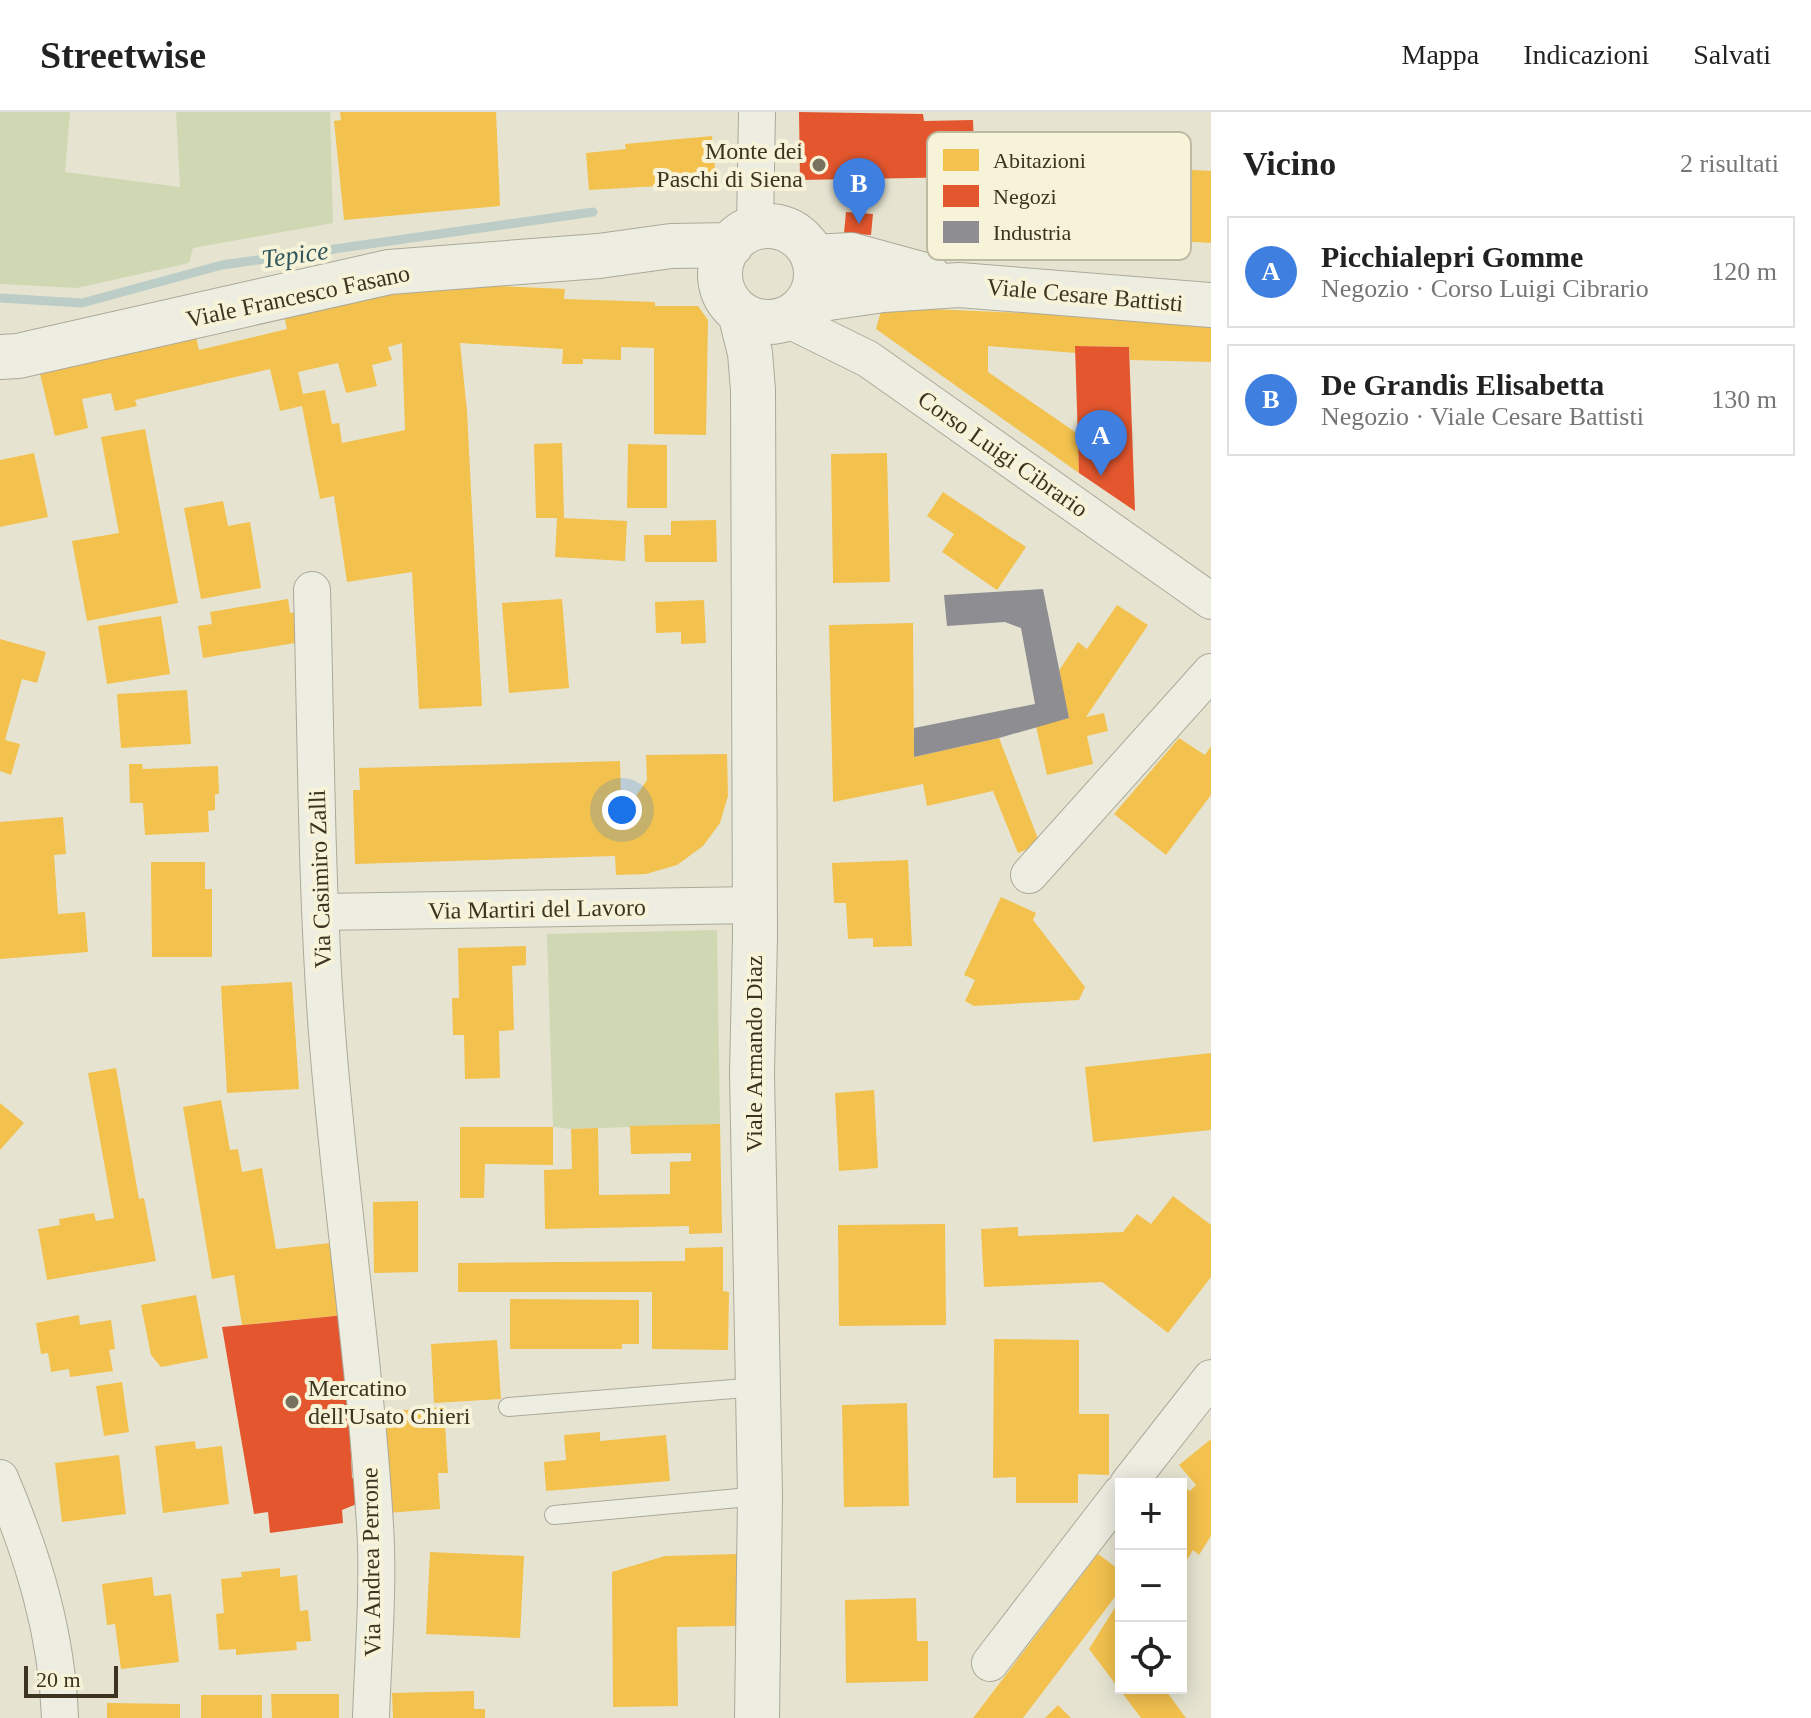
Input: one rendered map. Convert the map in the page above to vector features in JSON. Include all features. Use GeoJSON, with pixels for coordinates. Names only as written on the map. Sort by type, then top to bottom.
{"type":"FeatureCollection","features":[{"type":"Feature","properties":{"kind":"street"},"geometry":{"type":"LineString","coordinates":[[757,112],[760,287]]}},
{"type":"Feature","properties":{"kind":"street"},"geometry":{"type":"LineString","coordinates":[[760,287],[769,226],[783,228],[796,235],[806,244],[813,257]]}},
{"type":"Feature","properties":{"kind":"street","name":"Viale Francesco Fasano"},"geometry":{"type":"LineString","coordinates":[[0,357],[49,349],[389,272],[599,256],[671,246],[760,287]]}},
{"type":"Feature","properties":{"kind":"street","name":"Viale Cesare Battisti"},"geometry":{"type":"LineString","coordinates":[[813,257],[851,255],[959,285]]}},
{"type":"Feature","properties":{"kind":"street","name":"Viale Armando Diaz"},"geometry":{"type":"LineString","coordinates":[[757,1718],[760,1496],[752,1073],[753,390],[771,350],[760,287],[816,282],[817,270],[813,257]]}},
{"type":"Feature","properties":{"kind":"street","name":"Viale Cesare Battisti"},"geometry":{"type":"LineString","coordinates":[[760,287],[883,290],[959,285],[1211,305]]}},
{"type":"Feature","properties":{"kind":"street","name":"Corso Luigi Cibrario"},"geometry":{"type":"LineString","coordinates":[[760,287],[868,359],[1211,601]]}},
{"type":"Feature","properties":{"kind":"street","name":"Via Casimiro Zalli"},"geometry":{"type":"LineString","coordinates":[[312,590],[320,912],[339,1168]]}},
{"type":"Feature","properties":{"kind":"street"},"geometry":{"type":"LineString","coordinates":[[1029,875],[1209,677]]}},
{"type":"Feature","properties":{"kind":"street","name":"Via Martiri del Lavoro"},"geometry":{"type":"LineString","coordinates":[[320,912],[754,905]]}},
{"type":"Feature","properties":{"kind":"street","name":"Via Andrea Perrone"},"geometry":{"type":"LineString","coordinates":[[339,1168],[357,1317],[376,1528],[371,1718]]}},
{"type":"Feature","properties":{"kind":"street"},"geometry":{"type":"LineString","coordinates":[[1133,1478],[1211,1378]]}},
{"type":"Feature","properties":{"kind":"street"},"geometry":{"type":"LineString","coordinates":[[0,1478],[17,1565],[54,1642],[60,1718]]}},
{"type":"Feature","properties":{"kind":"street"},"geometry":{"type":"LineString","coordinates":[[990,1663],[1115,1501]]}},
{"type":"Feature","properties":{"kind":"lane"},"geometry":{"type":"LineString","coordinates":[[508,1407],[758,1387]]}},
{"type":"Feature","properties":{"kind":"lane"},"geometry":{"type":"LineString","coordinates":[[554,1515],[760,1496]]}},
{"type":"Feature","properties":{"kind":"green space"},"geometry":{"type":"Polygon","coordinates":[[[0,112],[70,112],[65,172],[180,187],[176,112],[330,112],[333,223],[193,248],[189,263],[77,288],[0,284],[0,112]]]}},
{"type":"Feature","properties":{"kind":"green space"},"geometry":{"type":"Polygon","coordinates":[[[717,930],[720,1124],[553,1127],[547,934],[717,930]]]}},
{"type":"Feature","properties":{"kind":"building: Abitazioni"},"geometry":{"type":"Polygon","coordinates":[[[340,112],[496,112],[500,206],[344,220],[334,121],[341,120],[340,112]]]}},
{"type":"Feature","properties":{"kind":"building: Abitazioni"},"geometry":{"type":"Polygon","coordinates":[[[712,136],[716,179],[677,185],[589,190],[586,153],[626,149],[625,144],[712,136]]]}},
{"type":"Feature","properties":{"kind":"building: Abitazioni"},"geometry":{"type":"Polygon","coordinates":[[[1191,170],[1211,171],[1211,243],[1191,242],[1191,170]]]}},
{"type":"Feature","properties":{"kind":"building: Abitazioni"},"geometry":{"type":"Polygon","coordinates":[[[473,285],[565,289],[564,299],[698,306],[708,320],[706,435],[654,434],[654,348],[621,347],[621,360],[583,359],[583,364],[562,364],[563,349],[460,343],[467,411],[482,706],[419,709],[412,572],[347,582],[334,496],[320,499],[302,406],[280,411],[270,369],[135,400],[137,406],[115,411],[111,393],[82,399],[88,428],[55,436],[40,374],[196,337],[199,350],[287,329],[284,315],[397,290],[473,285]],[[402,343],[388,347],[392,360],[372,365],[377,386],[346,393],[338,363],[298,372],[303,394],[325,390],[332,424],[339,423],[342,443],[405,430],[402,343]]]}},
{"type":"Feature","properties":{"kind":"building: Abitazioni"},"geometry":{"type":"Polygon","coordinates":[[[882,307],[1211,321],[1211,362],[1130,360],[1129,347],[1075,346],[1076,353],[988,346],[988,372],[1078,434],[1079,473],[876,329],[882,307]]]}},
{"type":"Feature","properties":{"kind":"building: Abitazioni"},"geometry":{"type":"Polygon","coordinates":[[[145,429],[178,603],[87,621],[72,541],[119,533],[101,437],[145,429]]]}},
{"type":"Feature","properties":{"kind":"building: Abitazioni"},"geometry":{"type":"Polygon","coordinates":[[[562,443],[564,518],[627,521],[625,561],[555,557],[557,518],[536,518],[534,444],[562,443]]]}},
{"type":"Feature","properties":{"kind":"building: Abitazioni"},"geometry":{"type":"Polygon","coordinates":[[[628,444],[667,445],[667,508],[627,508],[628,444]]]}},
{"type":"Feature","properties":{"kind":"building: Abitazioni"},"geometry":{"type":"Polygon","coordinates":[[[34,453],[48,517],[0,527],[0,460],[34,453]]]}},
{"type":"Feature","properties":{"kind":"building: Abitazioni"},"geometry":{"type":"Polygon","coordinates":[[[887,453],[890,582],[833,583],[831,454],[887,453]]]}},
{"type":"Feature","properties":{"kind":"building: Abitazioni"},"geometry":{"type":"Polygon","coordinates":[[[943,492],[1026,547],[997,590],[942,552],[954,534],[927,516],[943,492]]]}},
{"type":"Feature","properties":{"kind":"building: Abitazioni"},"geometry":{"type":"Polygon","coordinates":[[[223,501],[228,526],[250,522],[261,588],[201,599],[184,508],[223,501]]]}},
{"type":"Feature","properties":{"kind":"building: Abitazioni"},"geometry":{"type":"Polygon","coordinates":[[[716,520],[717,562],[645,562],[644,535],[671,535],[671,521],[716,520]]]}},
{"type":"Feature","properties":{"kind":"building: Abitazioni"},"geometry":{"type":"Polygon","coordinates":[[[288,599],[290,613],[302,611],[307,641],[203,658],[198,626],[212,624],[210,612],[288,599]]]}},
{"type":"Feature","properties":{"kind":"building: Abitazioni"},"geometry":{"type":"Polygon","coordinates":[[[562,599],[569,688],[509,693],[502,603],[562,599]]]}},
{"type":"Feature","properties":{"kind":"building: Abitazioni"},"geometry":{"type":"Polygon","coordinates":[[[704,600],[706,643],[681,644],[681,632],[656,633],[655,602],[704,600]]]}},
{"type":"Feature","properties":{"kind":"building: Abitazioni"},"geometry":{"type":"Polygon","coordinates":[[[1117,605],[1148,625],[1086,717],[1104,713],[1108,731],[1087,736],[1093,764],[1047,775],[1036,726],[1069,718],[1058,672],[1078,642],[1087,649],[1117,605]]]}},
{"type":"Feature","properties":{"kind":"building: Abitazioni"},"geometry":{"type":"Polygon","coordinates":[[[161,616],[170,674],[107,684],[98,626],[161,616]]]}},
{"type":"Feature","properties":{"kind":"building: Abitazioni"},"geometry":{"type":"Polygon","coordinates":[[[913,623],[914,757],[999,738],[1040,844],[1018,853],[993,791],[927,806],[923,784],[833,802],[829,625],[913,623]]]}},
{"type":"Feature","properties":{"kind":"building: Abitazioni"},"geometry":{"type":"Polygon","coordinates":[[[0,639],[46,652],[37,683],[22,679],[5,740],[20,744],[11,775],[0,771],[0,639]]]}},
{"type":"Feature","properties":{"kind":"building: Abitazioni"},"geometry":{"type":"Polygon","coordinates":[[[187,690],[191,744],[121,748],[117,694],[187,690]]]}},
{"type":"Feature","properties":{"kind":"building: Abitazioni"},"geometry":{"type":"Polygon","coordinates":[[[1179,738],[1205,755],[1211,746],[1211,795],[1166,855],[1114,814],[1179,738]]]}},
{"type":"Feature","properties":{"kind":"building: Abitazioni"},"geometry":{"type":"Polygon","coordinates":[[[727,754],[728,796],[720,823],[703,846],[677,865],[646,874],[616,875],[615,856],[355,864],[353,790],[360,790],[359,768],[620,761],[621,799],[634,799],[647,780],[646,755],[727,754]]]}},
{"type":"Feature","properties":{"kind":"building: Abitazioni"},"geometry":{"type":"Polygon","coordinates":[[[129,764],[142,764],[143,769],[218,766],[219,794],[215,794],[215,810],[208,811],[209,832],[145,835],[143,803],[130,803],[129,764]]]}},
{"type":"Feature","properties":{"kind":"building: Abitazioni"},"geometry":{"type":"Polygon","coordinates":[[[63,817],[66,854],[54,855],[58,914],[85,912],[88,952],[0,959],[0,822],[63,817]]]}},
{"type":"Feature","properties":{"kind":"building: Abitazioni"},"geometry":{"type":"Polygon","coordinates":[[[908,860],[912,946],[873,947],[873,938],[848,939],[846,903],[834,903],[832,863],[908,860]]]}},
{"type":"Feature","properties":{"kind":"building: Abitazioni"},"geometry":{"type":"Polygon","coordinates":[[[151,862],[205,862],[205,889],[212,889],[212,957],[152,957],[151,862]]]}},
{"type":"Feature","properties":{"kind":"building: Abitazioni"},"geometry":{"type":"Polygon","coordinates":[[[1001,897],[1036,913],[1033,920],[1085,987],[1079,1000],[974,1006],[965,1001],[975,980],[964,975],[1001,897]]]}},
{"type":"Feature","properties":{"kind":"building: Abitazioni"},"geometry":{"type":"Polygon","coordinates":[[[526,946],[526,965],[512,966],[514,1030],[499,1031],[500,1078],[465,1079],[464,1035],[453,1035],[452,998],[459,998],[458,948],[526,946]]]}},
{"type":"Feature","properties":{"kind":"building: Abitazioni"},"geometry":{"type":"Polygon","coordinates":[[[292,982],[299,1089],[227,1093],[221,986],[292,982]]]}},
{"type":"Feature","properties":{"kind":"building: Abitazioni"},"geometry":{"type":"Polygon","coordinates":[[[1211,1053],[1211,1130],[1093,1142],[1085,1067],[1211,1053]]]}},
{"type":"Feature","properties":{"kind":"building: Abitazioni"},"geometry":{"type":"Polygon","coordinates":[[[116,1068],[139,1199],[144,1198],[156,1261],[47,1280],[38,1229],[60,1225],[59,1219],[94,1213],[96,1221],[114,1218],[88,1073],[116,1068]]]}},
{"type":"Feature","properties":{"kind":"building: Abitazioni"},"geometry":{"type":"Polygon","coordinates":[[[874,1090],[878,1168],[839,1171],[835,1093],[874,1090]]]}},
{"type":"Feature","properties":{"kind":"building: Abitazioni"},"geometry":{"type":"Polygon","coordinates":[[[221,1100],[230,1150],[238,1149],[242,1172],[262,1168],[276,1249],[339,1242],[345,1315],[242,1325],[234,1275],[212,1279],[183,1107],[221,1100]]]}},
{"type":"Feature","properties":{"kind":"building: Abitazioni"},"geometry":{"type":"Polygon","coordinates":[[[0,1103],[24,1123],[0,1150],[0,1103]]]}},
{"type":"Feature","properties":{"kind":"building: Abitazioni"},"geometry":{"type":"Polygon","coordinates":[[[720,1124],[722,1233],[689,1234],[689,1226],[545,1229],[544,1170],[572,1169],[571,1129],[598,1128],[599,1195],[670,1194],[670,1162],[691,1161],[691,1153],[631,1154],[630,1126],[720,1124]]]}},
{"type":"Feature","properties":{"kind":"building: Abitazioni"},"geometry":{"type":"Polygon","coordinates":[[[460,1127],[553,1127],[553,1165],[485,1164],[484,1198],[460,1198],[460,1127]]]}},
{"type":"Feature","properties":{"kind":"building: Abitazioni"},"geometry":{"type":"Polygon","coordinates":[[[1173,1196],[1211,1225],[1211,1277],[1168,1333],[1102,1282],[984,1287],[981,1229],[1018,1227],[1018,1236],[1123,1232],[1137,1214],[1151,1224],[1173,1196]]]}},
{"type":"Feature","properties":{"kind":"building: Abitazioni"},"geometry":{"type":"Polygon","coordinates":[[[418,1201],[418,1272],[374,1273],[373,1202],[418,1201]]]}},
{"type":"Feature","properties":{"kind":"building: Abitazioni"},"geometry":{"type":"Polygon","coordinates":[[[945,1224],[946,1325],[839,1326],[838,1225],[945,1224]]]}},
{"type":"Feature","properties":{"kind":"building: Abitazioni"},"geometry":{"type":"Polygon","coordinates":[[[723,1247],[723,1291],[729,1292],[728,1350],[652,1349],[652,1292],[458,1292],[458,1263],[685,1261],[685,1248],[723,1247]]]}},
{"type":"Feature","properties":{"kind":"building: Abitazioni"},"geometry":{"type":"Polygon","coordinates":[[[196,1295],[208,1358],[161,1367],[151,1355],[141,1305],[196,1295]]]}},
{"type":"Feature","properties":{"kind":"building: Abitazioni"},"geometry":{"type":"Polygon","coordinates":[[[510,1299],[639,1300],[639,1344],[622,1344],[622,1349],[510,1349],[510,1299]]]}},
{"type":"Feature","properties":{"kind":"building: Abitazioni"},"geometry":{"type":"Polygon","coordinates":[[[79,1315],[80,1325],[111,1320],[115,1349],[109,1350],[113,1371],[70,1377],[69,1369],[51,1372],[48,1353],[41,1354],[36,1323],[79,1315]]]}},
{"type":"Feature","properties":{"kind":"building: Abitazioni"},"geometry":{"type":"Polygon","coordinates":[[[994,1339],[1079,1340],[1079,1414],[1109,1414],[1109,1475],[1078,1474],[1078,1503],[1016,1503],[1016,1477],[993,1478],[994,1339]]]}},
{"type":"Feature","properties":{"kind":"building: Abitazioni"},"geometry":{"type":"Polygon","coordinates":[[[497,1340],[501,1399],[434,1403],[431,1344],[497,1340]]]}},
{"type":"Feature","properties":{"kind":"building: Abitazioni"},"geometry":{"type":"Polygon","coordinates":[[[122,1382],[129,1432],[104,1436],[96,1386],[122,1382]]]}},
{"type":"Feature","properties":{"kind":"building: Abitazioni"},"geometry":{"type":"Polygon","coordinates":[[[907,1403],[909,1506],[844,1507],[842,1405],[907,1403]]]}},
{"type":"Feature","properties":{"kind":"building: Abitazioni"},"geometry":{"type":"Polygon","coordinates":[[[444,1407],[448,1473],[438,1473],[440,1509],[387,1513],[380,1412],[444,1407]]]}},
{"type":"Feature","properties":{"kind":"building: Abitazioni"},"geometry":{"type":"Polygon","coordinates":[[[600,1432],[600,1441],[666,1435],[670,1481],[546,1491],[544,1462],[566,1460],[564,1435],[600,1432]]]}},
{"type":"Feature","properties":{"kind":"building: Abitazioni"},"geometry":{"type":"Polygon","coordinates":[[[1211,1439],[1211,1536],[1199,1555],[1193,1550],[1187,1560],[1187,1489],[1190,1491],[1196,1485],[1179,1465],[1211,1439]]]}},
{"type":"Feature","properties":{"kind":"building: Abitazioni"},"geometry":{"type":"Polygon","coordinates":[[[195,1441],[196,1449],[222,1446],[229,1504],[163,1513],[155,1446],[195,1441]]]}},
{"type":"Feature","properties":{"kind":"building: Abitazioni"},"geometry":{"type":"Polygon","coordinates":[[[119,1455],[126,1514],[62,1522],[55,1463],[119,1455]]]}},
{"type":"Feature","properties":{"kind":"building: Abitazioni"},"geometry":{"type":"Polygon","coordinates":[[[430,1552],[524,1556],[520,1638],[426,1634],[430,1552]]]}},
{"type":"Feature","properties":{"kind":"building: Abitazioni"},"geometry":{"type":"Polygon","coordinates":[[[737,1554],[737,1626],[677,1627],[678,1706],[613,1707],[612,1572],[665,1556],[737,1554]]]}},
{"type":"Feature","properties":{"kind":"building: Abitazioni"},"geometry":{"type":"Polygon","coordinates":[[[1098,1554],[1115,1567],[1115,1597],[1023,1718],[973,1718],[1098,1554]]]}},
{"type":"Feature","properties":{"kind":"building: Abitazioni"},"geometry":{"type":"Polygon","coordinates":[[[280,1568],[280,1577],[297,1575],[300,1611],[308,1610],[311,1641],[296,1642],[297,1650],[236,1655],[236,1649],[219,1650],[216,1614],[224,1613],[221,1579],[242,1577],[241,1572],[280,1568]]]}},
{"type":"Feature","properties":{"kind":"building: Abitazioni"},"geometry":{"type":"Polygon","coordinates":[[[152,1577],[154,1596],[171,1594],[179,1662],[121,1669],[115,1624],[107,1625],[102,1584],[152,1577]]]}},
{"type":"Feature","properties":{"kind":"building: Abitazioni"},"geometry":{"type":"Polygon","coordinates":[[[916,1598],[917,1641],[928,1641],[928,1681],[846,1683],[845,1600],[916,1598]]]}},
{"type":"Feature","properties":{"kind":"building: Abitazioni"},"geometry":{"type":"Polygon","coordinates":[[[1115,1608],[1115,1684],[1089,1649],[1115,1608]]]}},
{"type":"Feature","properties":{"kind":"building: Abitazioni"},"geometry":{"type":"Polygon","coordinates":[[[474,1691],[474,1709],[485,1709],[485,1718],[393,1718],[392,1693],[474,1691]]]}},
{"type":"Feature","properties":{"kind":"building: Abitazioni"},"geometry":{"type":"Polygon","coordinates":[[[271,1694],[339,1694],[339,1718],[272,1718],[271,1694]]]}},
{"type":"Feature","properties":{"kind":"building: Abitazioni"},"geometry":{"type":"Polygon","coordinates":[[[1123,1694],[1168,1694],[1186,1718],[1141,1718],[1123,1694]]]}},
{"type":"Feature","properties":{"kind":"building: Abitazioni"},"geometry":{"type":"Polygon","coordinates":[[[201,1695],[262,1695],[262,1718],[201,1718],[201,1695]]]}},
{"type":"Feature","properties":{"kind":"building: Abitazioni"},"geometry":{"type":"Polygon","coordinates":[[[107,1703],[180,1704],[180,1718],[107,1718],[107,1703]]]}},
{"type":"Feature","properties":{"kind":"building: Abitazioni"},"geometry":{"type":"Polygon","coordinates":[[[1058,1705],[1071,1718],[1045,1718],[1058,1705]]]}},
{"type":"Feature","properties":{"kind":"building: Negozi"},"geometry":{"type":"Polygon","coordinates":[[[799,112],[923,114],[924,121],[973,120],[973,132],[927,132],[927,178],[800,180],[799,112]]]}},
{"type":"Feature","properties":{"kind":"building: Negozi"},"geometry":{"type":"Polygon","coordinates":[[[846,212],[873,214],[871,235],[844,233],[846,212]]]}},
{"type":"Feature","properties":{"kind":"building: Negozi"},"geometry":{"type":"Polygon","coordinates":[[[1075,346],[1129,347],[1135,511],[1079,473],[1075,346]]]}},
{"type":"Feature","properties":{"kind":"building: Negozi","name":"Mercatino dell'Usato Chieri"},"geometry":{"type":"Polygon","coordinates":[[[345,1315],[352,1478],[363,1478],[364,1501],[342,1510],[343,1523],[270,1533],[268,1512],[254,1514],[222,1327],[345,1315]]]}},
{"type":"Feature","properties":{"kind":"building: Industria"},"geometry":{"type":"Polygon","coordinates":[[[1043,589],[1069,718],[914,757],[914,728],[1035,704],[1021,628],[1005,622],[947,626],[944,595],[1043,589]]]}},
{"type":"Feature","properties":{"kind":"waterway","name":"Tepice"},"geometry":{"type":"LineString","coordinates":[[0,298],[82,303],[222,265],[593,212]]}},
{"type":"Feature","properties":{"kind":"place","name":"Monte dei Paschi di Siena"},"geometry":{"type":"Point","coordinates":[819,165]}},
{"type":"Feature","properties":{"kind":"place","name":"De Grandis Elisabetta"},"geometry":{"type":"Point","coordinates":[859,224]}},
{"type":"Feature","properties":{"kind":"place","name":"Picchialepri Gomme"},"geometry":{"type":"Point","coordinates":[1101,476]}},
{"type":"Feature","properties":{"kind":"place","name":"Mercatino dell'Usato Chieri"},"geometry":{"type":"Point","coordinates":[292,1402]}}]}
